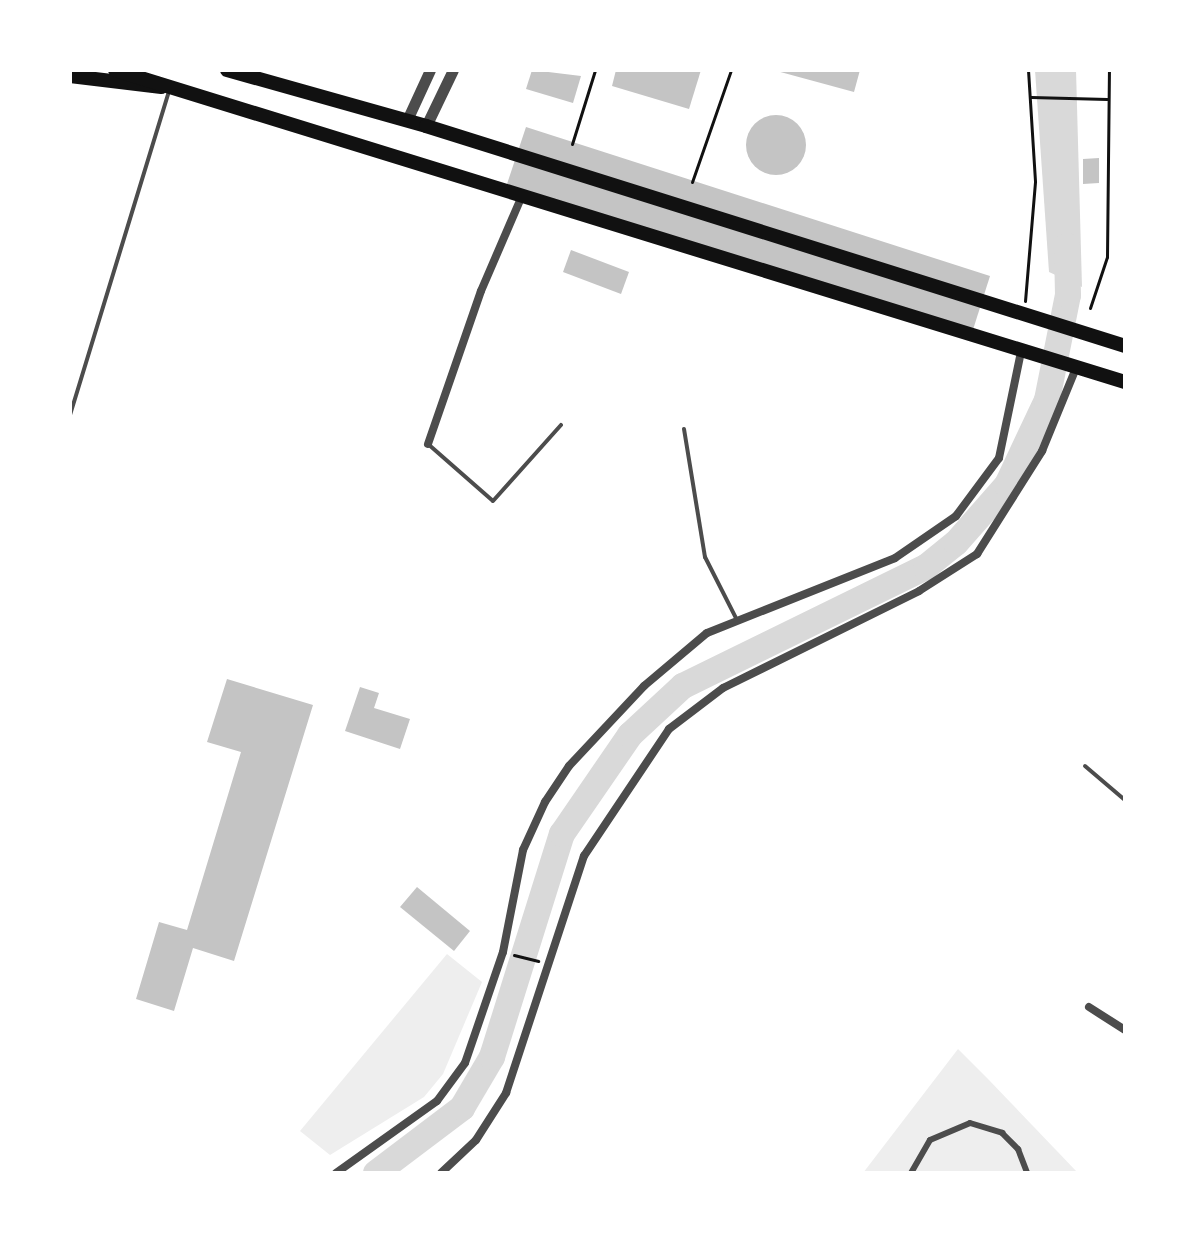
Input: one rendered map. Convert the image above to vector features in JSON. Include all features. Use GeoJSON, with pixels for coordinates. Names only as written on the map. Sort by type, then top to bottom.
{"type":"FeatureCollection","features":[{"type":"Feature","properties":{"kind":"main road"},"geometry":{"type":"LineString","coordinates":[[115,70],[521,198],[1125,382]]}},
{"type":"Feature","properties":{"kind":"main road"},"geometry":{"type":"LineString","coordinates":[[227,70],[407,120],[1073,333],[1125,346]]}},
{"type":"Feature","properties":{"kind":"main road"},"geometry":{"type":"LineString","coordinates":[[70,76],[167,88]]}},
{"type":"Feature","properties":{"kind":"street"},"geometry":{"type":"LineString","coordinates":[[407,120],[430,70]]}},
{"type":"Feature","properties":{"kind":"street"},"geometry":{"type":"LineString","coordinates":[[426,126],[453,70]]}},
{"type":"Feature","properties":{"kind":"street"},"geometry":{"type":"LineString","coordinates":[[428,444],[481,291],[521,198]]}},
{"type":"Feature","properties":{"kind":"street"},"geometry":{"type":"LineString","coordinates":[[336,1173],[394,1135],[454,1082],[477,1033],[503,952],[515,875],[545,802],[569,766],[644,686],[687,647],[736,618],[895,558],[956,516],[999,458],[1021,352]]}},
{"type":"Feature","properties":{"kind":"street"},"geometry":{"type":"LineString","coordinates":[[441,1173],[476,1140],[506,1093],[593,836],[677,719],[723,688],[919,591],[977,554],[1042,451],[1070,366]]}},
{"type":"Feature","properties":{"kind":"street"},"geometry":{"type":"LineString","coordinates":[[1089,1007],[1125,1030]]}},
{"type":"Feature","properties":{"kind":"street"},"geometry":{"type":"LineString","coordinates":[[911,1173],[920,1149],[936,1134],[970,1123],[1002,1133],[1018,1149],[1027,1173]]}},
{"type":"Feature","properties":{"kind":"lane"},"geometry":{"type":"LineString","coordinates":[[70,415],[167,88]]}},
{"type":"Feature","properties":{"kind":"lane"},"geometry":{"type":"LineString","coordinates":[[428,444],[493,501],[561,425]]}},
{"type":"Feature","properties":{"kind":"lane"},"geometry":{"type":"LineString","coordinates":[[684,429],[705,557],[736,618]]}},
{"type":"Feature","properties":{"kind":"lane"},"geometry":{"type":"LineString","coordinates":[[1085,766],[1125,800]]}},
{"type":"Feature","properties":{"kind":"path"},"geometry":{"type":"LineString","coordinates":[[572,144],[595,70]]}},
{"type":"Feature","properties":{"kind":"path"},"geometry":{"type":"LineString","coordinates":[[692,182],[731,70]]}},
{"type":"Feature","properties":{"kind":"path"},"geometry":{"type":"LineString","coordinates":[[1023,317],[1035,181],[1028,70],[1043,70]]}},
{"type":"Feature","properties":{"kind":"path"},"geometry":{"type":"LineString","coordinates":[[1090,308],[1107,257],[1109,70]]}},
{"type":"Feature","properties":{"kind":"path"},"geometry":{"type":"LineString","coordinates":[[1031,97],[1107,99]]}},
{"type":"Feature","properties":{"kind":"path"},"geometry":{"type":"LineString","coordinates":[[503,952],[550,964]]}},
{"type":"Feature","properties":{"kind":"shaded area"},"geometry":{"type":"Polygon","coordinates":[[[1035,70],[1076,70],[1082,287],[1049,272],[1035,70]]]}},
{"type":"Feature","properties":{"kind":"shaded area"},"geometry":{"type":"Polygon","coordinates":[[[447,954],[482,982],[443,1074],[424,1097],[330,1155],[300,1131],[447,954]]]}},
{"type":"Feature","properties":{"kind":"shaded area"},"geometry":{"type":"Polygon","coordinates":[[[958,1049],[988,1079],[1078,1173],[863,1173],[958,1049]]]}},
{"type":"Feature","properties":{"kind":"building"},"geometry":{"type":"Polygon","coordinates":[[[532,70],[581,76],[573,103],[526,89],[532,70]]]}},
{"type":"Feature","properties":{"kind":"building"},"geometry":{"type":"Polygon","coordinates":[[[616,70],[701,70],[689,109],[612,86],[616,70]]]}},
{"type":"Feature","properties":{"kind":"building"},"geometry":{"type":"Polygon","coordinates":[[[773,70],[860,70],[854,92],[773,70]]]}},
{"type":"Feature","properties":{"kind":"building"},"geometry":{"type":"Polygon","coordinates":[[[776,115],[788,117],[797,124],[804,133],[804,157],[797,166],[788,173],[776,175],[764,173],[755,166],[748,157],[746,145],[748,133],[755,124],[764,117],[776,115]]]}},
{"type":"Feature","properties":{"kind":"building"},"geometry":{"type":"Polygon","coordinates":[[[526,127],[990,276],[971,336],[506,187],[526,127]]]}},
{"type":"Feature","properties":{"kind":"building"},"geometry":{"type":"Polygon","coordinates":[[[1099,158],[1099,183],[1083,184],[1083,159],[1099,158]]]}},
{"type":"Feature","properties":{"kind":"building"},"geometry":{"type":"Polygon","coordinates":[[[571,250],[629,272],[621,294],[563,272],[571,250]]]}},
{"type":"Feature","properties":{"kind":"building"},"geometry":{"type":"Polygon","coordinates":[[[227,679],[313,705],[234,961],[193,948],[174,1011],[136,999],[159,922],[187,930],[241,752],[207,742],[227,679]]]}},
{"type":"Feature","properties":{"kind":"building"},"geometry":{"type":"Polygon","coordinates":[[[360,687],[379,693],[374,708],[410,719],[400,749],[345,731],[360,687]]]}},
{"type":"Feature","properties":{"kind":"building"},"geometry":{"type":"Polygon","coordinates":[[[417,887],[470,931],[454,951],[400,907],[417,887]]]}},
{"type":"Feature","properties":{"kind":"waterway"},"geometry":{"type":"LineString","coordinates":[[376,1173],[462,1108],[492,1057],[562,834],[630,735],[683,686],[926,567],[956,543],[1007,485],[1047,400],[1068,295],[1067,246]]}}]}
